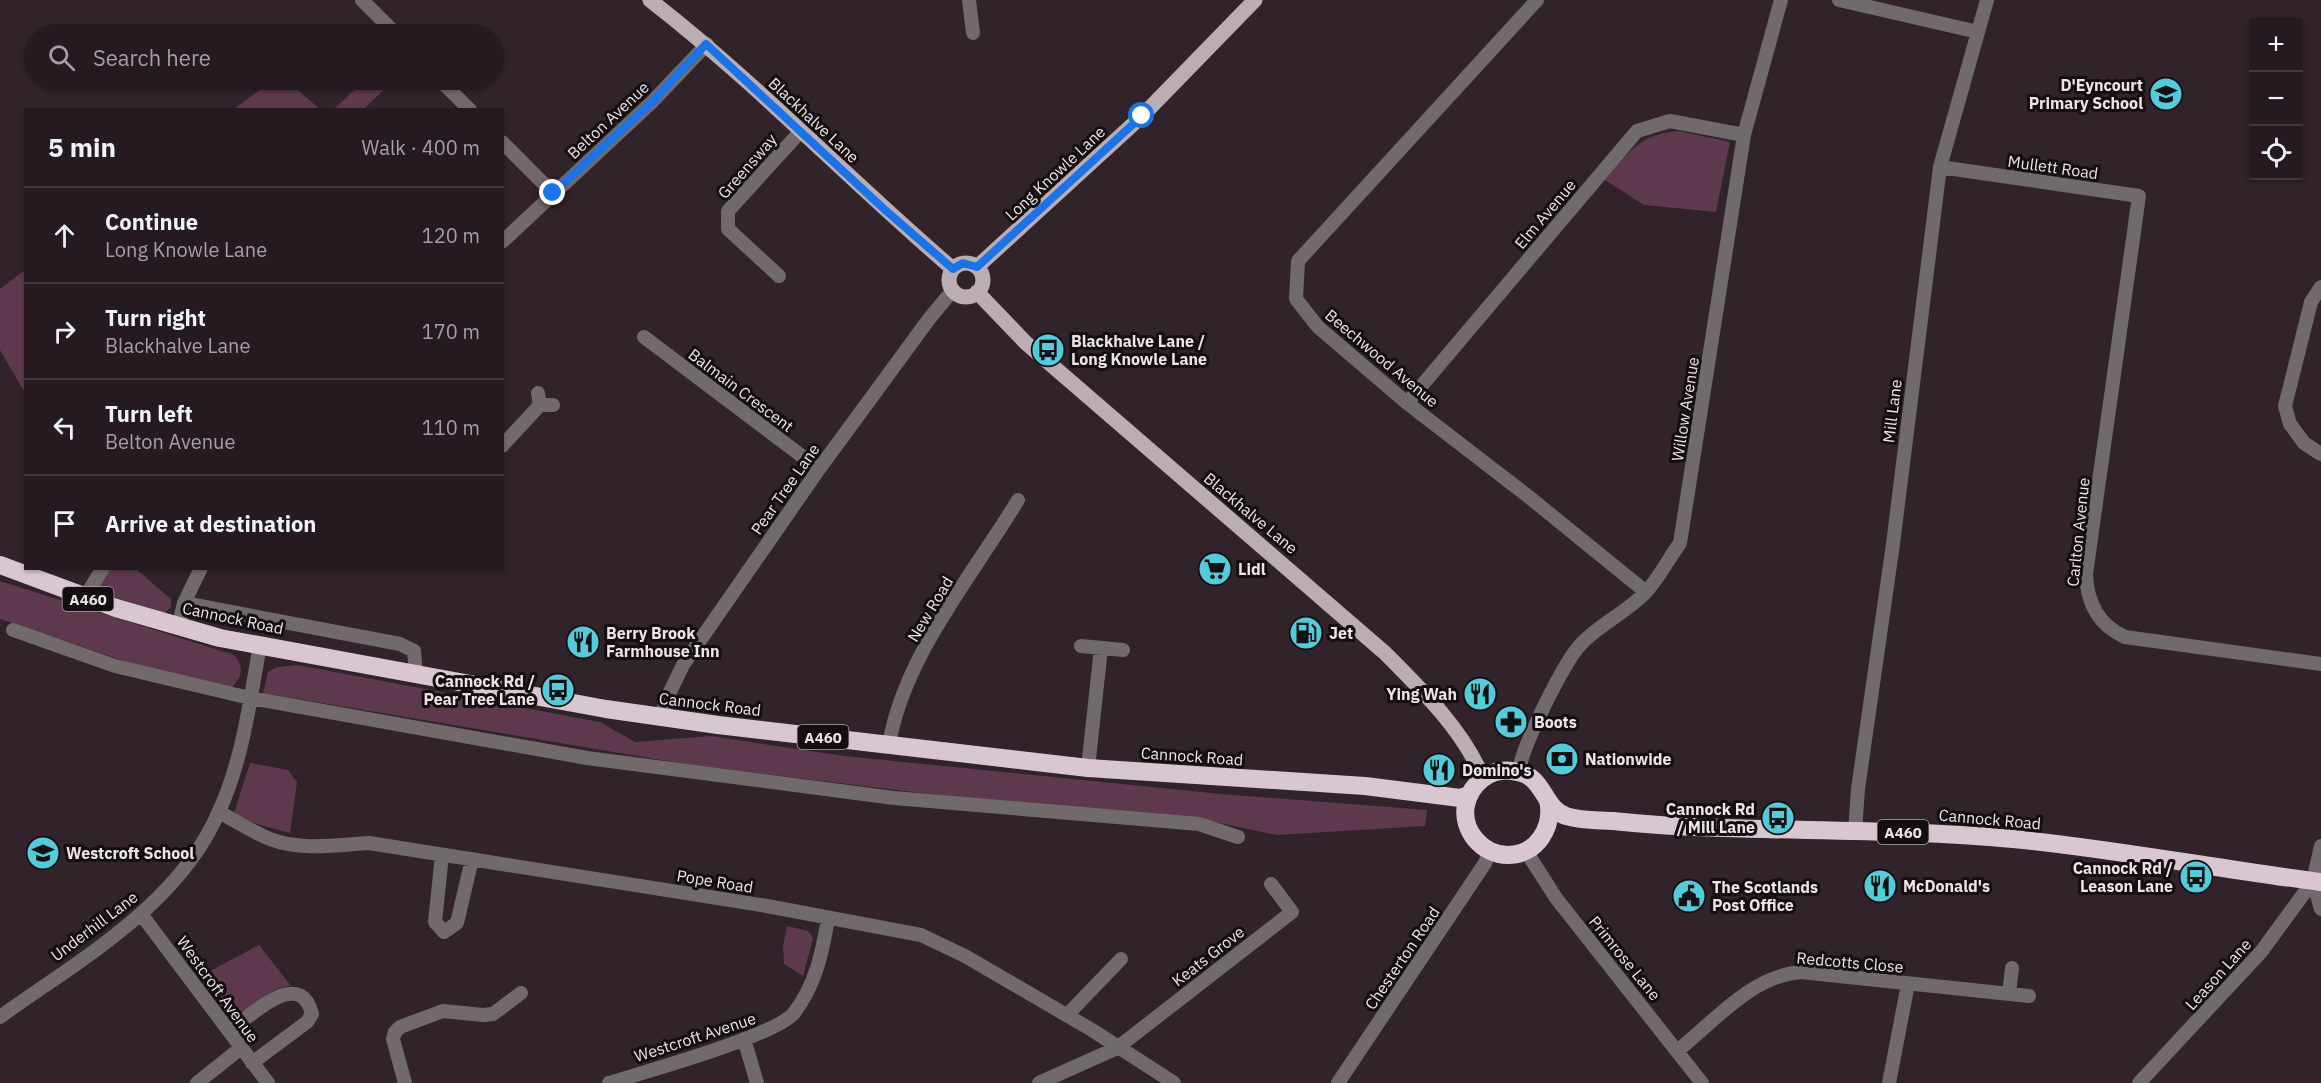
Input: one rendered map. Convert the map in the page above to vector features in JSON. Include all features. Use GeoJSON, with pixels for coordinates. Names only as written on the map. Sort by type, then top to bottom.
{"type":"FeatureCollection","features":[{"type":"Feature","properties":{"kind":"highway","name":"Cannock Road"},"geometry":{"type":"LineString","coordinates":[[0,565],[85,597],[178,627],[260,645],[661,717],[1088,768],[1365,786],[1460,798],[1469,795]]}},
{"type":"Feature","properties":{"kind":"highway"},"geometry":{"type":"LineString","coordinates":[[1431,794],[1455,814],[1472,834],[1490,851],[1508,855],[1526,851],[1542,837],[1549,821],[1548,800],[1540,785],[1519,772],[1504,770],[1483,778],[1469,795],[1466,818],[1472,834]]}},
{"type":"Feature","properties":{"kind":"highway","name":"A460"},"geometry":{"type":"LineString","coordinates":[[1548,800],[1558,812],[1582,819]]}},
{"type":"Feature","properties":{"kind":"highway","name":"Cannock Road"},"geometry":{"type":"LineString","coordinates":[[1582,819],[1666,826],[1855,831],[2014,840],[2317,882]]}},
{"type":"Feature","properties":{"kind":"highway","name":"A460"},"geometry":{"type":"LineString","coordinates":[[1542,837],[1582,819]]}},
{"type":"Feature","properties":{"kind":"main road","name":"Blackhalve Lane"},"geometry":{"type":"LineString","coordinates":[[650,0],[706,44],[953,269]]}},
{"type":"Feature","properties":{"kind":"main road","name":"Long Knowle Lane"},"geometry":{"type":"LineString","coordinates":[[977,267],[1142,116],[1255,0]]}},
{"type":"Feature","properties":{"kind":"main road"},"geometry":{"type":"LineString","coordinates":[[963,263],[977,267],[983,280],[977,292],[963,296],[953,290],[949,279],[953,269],[963,263]]}},
{"type":"Feature","properties":{"kind":"main road","name":"Blackhalve Lane"},"geometry":{"type":"LineString","coordinates":[[977,292],[1002,321],[1034,350],[1385,653],[1431,702],[1474,757],[1483,778]]}},
{"type":"Feature","properties":{"kind":"street"},"geometry":{"type":"LineString","coordinates":[[362,0],[386,24]]}},
{"type":"Feature","properties":{"kind":"street"},"geometry":{"type":"LineString","coordinates":[[969,0],[973,33]]}},
{"type":"Feature","properties":{"kind":"street","name":"Beechwood Avenue"},"geometry":{"type":"LineString","coordinates":[[1537,0],[1298,261],[1296,299],[1318,327],[1407,403],[1529,496],[1646,592]]}},
{"type":"Feature","properties":{"kind":"street","name":"Willow Avenue"},"geometry":{"type":"LineString","coordinates":[[1519,772],[1520,761],[1569,659],[1581,643],[1646,592],[1680,543],[1744,135],[1781,0]]}},
{"type":"Feature","properties":{"kind":"street"},"geometry":{"type":"LineString","coordinates":[[1839,0],[1978,32]]}},
{"type":"Feature","properties":{"kind":"street","name":"Mill Lane"},"geometry":{"type":"LineString","coordinates":[[1855,831],[1858,789],[1893,544],[1940,167],[1987,0]]}},
{"type":"Feature","properties":{"kind":"street","name":"Belton Avenue"},"geometry":{"type":"LineString","coordinates":[[504,240],[652,102],[706,44]]}},
{"type":"Feature","properties":{"kind":"street"},"geometry":{"type":"LineString","coordinates":[[450,90],[468,108]]}},
{"type":"Feature","properties":{"kind":"street","name":"Elm Avenue"},"geometry":{"type":"LineString","coordinates":[[1407,403],[1637,131],[1670,121],[1744,135]]}},
{"type":"Feature","properties":{"kind":"street","name":"Greensway"},"geometry":{"type":"LineString","coordinates":[[779,276],[728,229],[728,211],[800,132]]}},
{"type":"Feature","properties":{"kind":"street"},"geometry":{"type":"LineString","coordinates":[[504,144],[553,193]]}},
{"type":"Feature","properties":{"kind":"street","name":"Mullett Road"},"geometry":{"type":"LineString","coordinates":[[1940,167],[2139,196],[2137,218]]}},
{"type":"Feature","properties":{"kind":"street","name":"Carlton Avenue"},"geometry":{"type":"LineString","coordinates":[[2137,218],[2086,574],[2087,594],[2101,621],[2113,632],[2126,637],[2321,664]]}},
{"type":"Feature","properties":{"kind":"street"},"geometry":{"type":"LineString","coordinates":[[2321,288],[2311,302],[2285,406],[2290,424],[2304,443],[2321,454]]}},
{"type":"Feature","properties":{"kind":"street","name":"Pear Tree Lane"},"geometry":{"type":"LineString","coordinates":[[661,717],[670,689],[683,665],[819,469],[928,319],[953,290]]}},
{"type":"Feature","properties":{"kind":"street","name":"Balmain Crescent"},"geometry":{"type":"LineString","coordinates":[[644,337],[819,469]]}},
{"type":"Feature","properties":{"kind":"street"},"geometry":{"type":"LineString","coordinates":[[504,444],[544,401]]}},
{"type":"Feature","properties":{"kind":"street","name":"New Road"},"geometry":{"type":"LineString","coordinates":[[889,745],[892,722],[928,639],[1018,500]]}},
{"type":"Feature","properties":{"kind":"street"},"geometry":{"type":"LineString","coordinates":[[85,597],[102,570]]}},
{"type":"Feature","properties":{"kind":"street"},"geometry":{"type":"LineString","coordinates":[[178,627],[184,603],[200,570]]}},
{"type":"Feature","properties":{"kind":"street"},"geometry":{"type":"LineString","coordinates":[[184,603],[400,644],[414,651],[416,674]]}},
{"type":"Feature","properties":{"kind":"street"},"geometry":{"type":"LineString","coordinates":[[13,630],[115,666],[250,698],[587,758],[894,798],[1199,824],[1238,837]]}},
{"type":"Feature","properties":{"kind":"street","name":"Underhill Lane"},"geometry":{"type":"LineString","coordinates":[[0,1017],[141,914],[173,882],[194,855],[219,812],[239,755],[260,645]]}},
{"type":"Feature","properties":{"kind":"street"},"geometry":{"type":"LineString","coordinates":[[1082,646],[1123,650]]}},
{"type":"Feature","properties":{"kind":"street"},"geometry":{"type":"LineString","coordinates":[[1088,768],[1101,648]]}},
{"type":"Feature","properties":{"kind":"street","name":"Pope Road"},"geometry":{"type":"LineString","coordinates":[[219,812],[270,839],[287,843],[308,846],[369,843],[767,906],[921,935],[966,956],[1067,1015],[1174,1083]]}},
{"type":"Feature","properties":{"kind":"street"},"geometry":{"type":"LineString","coordinates":[[2321,846],[2317,882],[2321,909]]}},
{"type":"Feature","properties":{"kind":"street","name":"Chesterton Road"},"geometry":{"type":"LineString","coordinates":[[1338,1083],[1485,863],[1490,851]]}},
{"type":"Feature","properties":{"kind":"street","name":"Primrose Lane"},"geometry":{"type":"LineString","coordinates":[[1526,851],[1556,898],[1702,1083]]}},
{"type":"Feature","properties":{"kind":"street"},"geometry":{"type":"LineString","coordinates":[[442,855],[435,922],[444,932],[457,923],[472,859]]}},
{"type":"Feature","properties":{"kind":"street","name":"Leason Lane"},"geometry":{"type":"LineString","coordinates":[[2139,1083],[2261,952],[2317,882]]}},
{"type":"Feature","properties":{"kind":"street","name":"Keats Grove"},"geometry":{"type":"LineString","coordinates":[[1117,1048],[1292,912],[1271,884]]}},
{"type":"Feature","properties":{"kind":"street","name":"Westcroft Avenue"},"geometry":{"type":"LineString","coordinates":[[141,914],[268,1083]]}},
{"type":"Feature","properties":{"kind":"street","name":"Westcroft Avenue"},"geometry":{"type":"LineString","coordinates":[[609,1083],[771,1029],[792,1015],[820,965],[828,919]]}},
{"type":"Feature","properties":{"kind":"street"},"geometry":{"type":"LineString","coordinates":[[1067,1015],[1121,959]]}},
{"type":"Feature","properties":{"kind":"street"},"geometry":{"type":"LineString","coordinates":[[2009,994],[2012,968]]}},
{"type":"Feature","properties":{"kind":"street","name":"Redcotts Close"},"geometry":{"type":"LineString","coordinates":[[1677,1051],[1749,990],[1783,974],[1802,972],[2029,996]]}},
{"type":"Feature","properties":{"kind":"street"},"geometry":{"type":"LineString","coordinates":[[1889,1083],[1908,984]]}},
{"type":"Feature","properties":{"kind":"street"},"geometry":{"type":"LineString","coordinates":[[229,1031],[284,993],[296,992],[304,998],[312,1014],[307,1022],[252,1063]]}},
{"type":"Feature","properties":{"kind":"street"},"geometry":{"type":"LineString","coordinates":[[405,1083],[394,1043],[397,1029],[443,1011],[493,1014],[521,993]]}},
{"type":"Feature","properties":{"kind":"street"},"geometry":{"type":"LineString","coordinates":[[744,1039],[757,1083]]}},
{"type":"Feature","properties":{"kind":"street"},"geometry":{"type":"LineString","coordinates":[[197,1083],[241,1048]]}},
{"type":"Feature","properties":{"kind":"street"},"geometry":{"type":"LineString","coordinates":[[1039,1083],[1117,1048]]}},
{"type":"Feature","properties":{"kind":"shaded area"},"geometry":{"type":"Polygon","coordinates":[[[260,90],[298,90],[319,108],[235,108],[260,90]]]}},
{"type":"Feature","properties":{"kind":"shaded area"},"geometry":{"type":"Polygon","coordinates":[[[354,90],[384,90],[365,108],[335,108],[354,90]]]}},
{"type":"Feature","properties":{"kind":"shaded area"},"geometry":{"type":"Polygon","coordinates":[[[1679,131],[1730,142],[1716,212],[1644,205],[1605,180],[1628,153],[1644,140],[1679,131]]]}},
{"type":"Feature","properties":{"kind":"shaded area"},"geometry":{"type":"Polygon","coordinates":[[[24,271],[24,391],[0,350],[0,289],[24,271]]]}},
{"type":"Feature","properties":{"kind":"shaded area"},"geometry":{"type":"Polygon","coordinates":[[[109,570],[137,570],[171,599],[171,607],[164,614],[96,591],[109,570]]]}},
{"type":"Feature","properties":{"kind":"shaded area"},"geometry":{"type":"Polygon","coordinates":[[[0,581],[234,655],[240,663],[240,676],[231,688],[142,667],[0,619],[0,581]]]}},
{"type":"Feature","properties":{"kind":"shaded area"},"geometry":{"type":"Polygon","coordinates":[[[298,665],[600,722],[635,742],[711,736],[844,756],[1221,794],[1427,810],[1425,826],[1277,835],[1201,819],[938,795],[685,764],[263,693],[268,672],[277,667],[298,665]]]}},
{"type":"Feature","properties":{"kind":"shaded area"},"geometry":{"type":"Polygon","coordinates":[[[250,763],[288,770],[297,782],[290,833],[242,820],[234,813],[250,763]]]}},
{"type":"Feature","properties":{"kind":"shaded area"},"geometry":{"type":"Polygon","coordinates":[[[787,926],[808,931],[813,938],[803,976],[784,964],[783,946],[787,926]]]}},
{"type":"Feature","properties":{"kind":"shaded area"},"geometry":{"type":"Polygon","coordinates":[[[259,945],[291,986],[274,991],[237,1014],[228,1015],[199,977],[259,945]]]}},
{"type":"Feature","properties":{"kind":"place","name":"D'Eyncourt Primary School"},"geometry":{"type":"Point","coordinates":[2166,94]}},
{"type":"Feature","properties":{"kind":"place","name":"Blackhalve Lane / Long Knowle Lane"},"geometry":{"type":"Point","coordinates":[1048,350]}},
{"type":"Feature","properties":{"kind":"place","name":"Lidl"},"geometry":{"type":"Point","coordinates":[1215,569]}},
{"type":"Feature","properties":{"kind":"place","name":"Jet"},"geometry":{"type":"Point","coordinates":[1306,633]}},
{"type":"Feature","properties":{"kind":"place","name":"Berry Brook Farmhouse Inn"},"geometry":{"type":"Point","coordinates":[583,642]}},
{"type":"Feature","properties":{"kind":"place","name":"Cannock Rd / Pear Tree Lane"},"geometry":{"type":"Point","coordinates":[558,690]}},
{"type":"Feature","properties":{"kind":"place","name":"Ying Wah"},"geometry":{"type":"Point","coordinates":[1480,694]}},
{"type":"Feature","properties":{"kind":"place","name":"Boots"},"geometry":{"type":"Point","coordinates":[1511,722]}},
{"type":"Feature","properties":{"kind":"place","name":"Nationwide"},"geometry":{"type":"Point","coordinates":[1562,759]}},
{"type":"Feature","properties":{"kind":"place","name":"Domino's"},"geometry":{"type":"Point","coordinates":[1439,770]}},
{"type":"Feature","properties":{"kind":"place","name":"Cannock Rd / Mill Lane"},"geometry":{"type":"Point","coordinates":[1778,818]}},
{"type":"Feature","properties":{"kind":"place","name":"Westcroft School"},"geometry":{"type":"Point","coordinates":[43,853]}},
{"type":"Feature","properties":{"kind":"place","name":"Cannock Rd / Leason Lane"},"geometry":{"type":"Point","coordinates":[2196,877]}},
{"type":"Feature","properties":{"kind":"place","name":"McDonald's"},"geometry":{"type":"Point","coordinates":[1880,886]}},
{"type":"Feature","properties":{"kind":"place","name":"The Scotlands Post Office"},"geometry":{"type":"Point","coordinates":[1689,896]}},
{"type":"Feature","properties":{"kind":"route"},"geometry":{"type":"LineString","coordinates":[[553,193],[652,102],[706,44],[884,209],[953,269],[963,263],[977,267],[996,253],[1142,116]]}}]}
